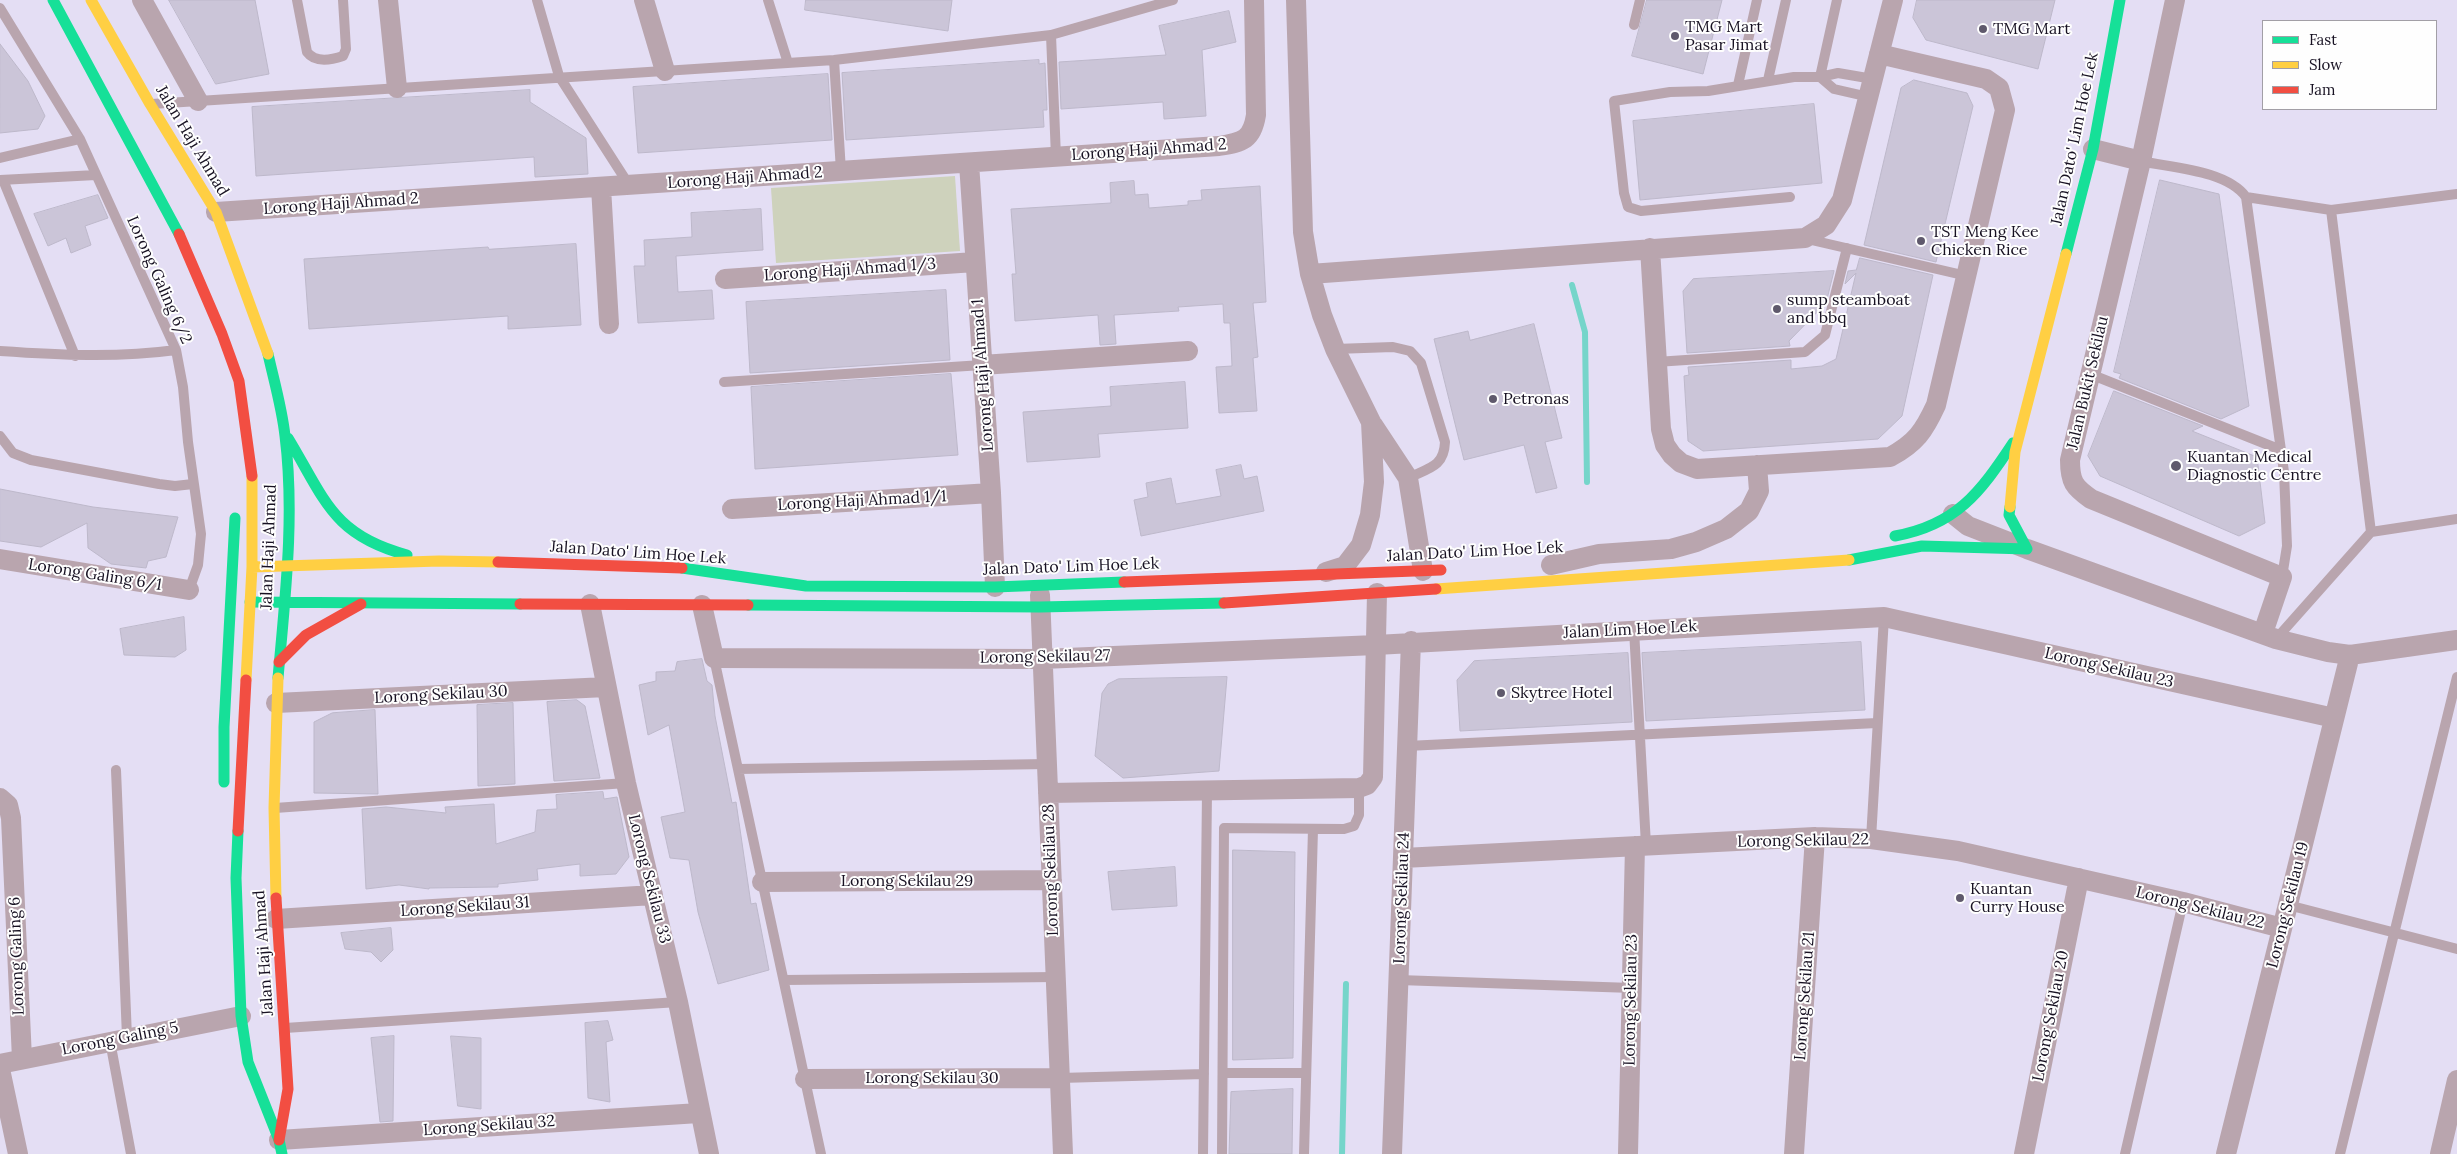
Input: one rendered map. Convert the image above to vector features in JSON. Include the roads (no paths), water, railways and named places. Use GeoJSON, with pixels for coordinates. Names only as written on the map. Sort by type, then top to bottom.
{"type":"FeatureCollection","features":[{"type":"Feature","properties":{"kind":"street","name":"Jalan Haji Ahmad"},"geometry":{"type":"LineString","coordinates":[[53,0],[177,229],[222,334],[239,381],[251,458],[252,567],[236,878],[241,1016],[248,1062],[280,1147]]}},
{"type":"Feature","properties":{"kind":"street","name":"Jalan Haji Ahmad"},"geometry":{"type":"LineString","coordinates":[[91,0],[150,104],[216,212],[267,348],[285,435],[289,500],[285,602],[276,704],[274,808],[276,919],[288,1089],[280,1147]]}},
{"type":"Feature","properties":{"kind":"street"},"geometry":{"type":"LineString","coordinates":[[142,0],[198,101]]}},
{"type":"Feature","properties":{"kind":"street"},"geometry":{"type":"LineString","coordinates":[[388,0],[397,88]]}},
{"type":"Feature","properties":{"kind":"street"},"geometry":{"type":"LineString","coordinates":[[644,0],[665,71]]}},
{"type":"Feature","properties":{"kind":"street","name":"Lorong Haji Ahmad 2"},"geometry":{"type":"LineString","coordinates":[[216,212],[968,163],[1219,146],[1236,143],[1248,137],[1254,126],[1256,115],[1254,0]]}},
{"type":"Feature","properties":{"kind":"street"},"geometry":{"type":"LineString","coordinates":[[1296,0],[1303,232],[1310,274],[1322,316],[1335,349],[1371,422],[1408,478],[1423,571]]}},
{"type":"Feature","properties":{"kind":"street"},"geometry":{"type":"LineString","coordinates":[[1310,274],[1805,238],[1826,225],[1842,200],[1894,0]]}},
{"type":"Feature","properties":{"kind":"street","name":"Jalan Dato' Lim Hoe Lek"},"geometry":{"type":"LineString","coordinates":[[2015,452],[2093,150],[2120,0]]}},
{"type":"Feature","properties":{"kind":"street","name":"Jalan Bukit Sekilau"},"geometry":{"type":"LineString","coordinates":[[2175,0],[2141,161],[2070,460],[2072,482],[2079,491],[2091,500],[2282,577]]}},
{"type":"Feature","properties":{"kind":"street"},"geometry":{"type":"LineString","coordinates":[[1650,248],[1660,429],[1665,445],[1681,463],[1697,469],[1890,456],[1906,448],[1924,431],[1936,405],[2003,121],[2003,97],[1999,88],[1986,79],[1879,54]]}},
{"type":"Feature","properties":{"kind":"street"},"geometry":{"type":"LineString","coordinates":[[2093,150],[2141,161]]}},
{"type":"Feature","properties":{"kind":"street","name":"Lorong Haji Ahmad 1"},"geometry":{"type":"LineString","coordinates":[[968,163],[991,494],[995,587]]}},
{"type":"Feature","properties":{"kind":"street"},"geometry":{"type":"LineString","coordinates":[[601,187],[609,324]]}},
{"type":"Feature","properties":{"kind":"street","name":"Lorong Haji Ahmad 1/3"},"geometry":{"type":"LineString","coordinates":[[725,278],[976,262]]}},
{"type":"Feature","properties":{"kind":"street"},"geometry":{"type":"LineString","coordinates":[[982,365],[1188,352]]}},
{"type":"Feature","properties":{"kind":"street"},"geometry":{"type":"LineString","coordinates":[[236,444],[234,410],[235,395],[239,381]]}},
{"type":"Feature","properties":{"kind":"street"},"geometry":{"type":"LineString","coordinates":[[1321,574],[1345,566],[1360,545],[1370,515],[1374,482],[1371,422]]}},
{"type":"Feature","properties":{"kind":"street","name":"Jalan Dato' Lim Hoe Lek"},"geometry":{"type":"LineString","coordinates":[[1962,490],[2021,429]]}},
{"type":"Feature","properties":{"kind":"street","name":"Jalan Dato' Lim Hoe Lek"},"geometry":{"type":"LineString","coordinates":[[1886,539],[1956,522],[1966,504],[1992,476],[2021,429]]}},
{"type":"Feature","properties":{"kind":"street"},"geometry":{"type":"LineString","coordinates":[[285,435],[299,456],[314,485],[333,513],[352,532],[390,552],[439,561]]}},
{"type":"Feature","properties":{"kind":"street"},"geometry":{"type":"LineString","coordinates":[[1995,488],[2015,452]]}},
{"type":"Feature","properties":{"kind":"street"},"geometry":{"type":"LineString","coordinates":[[2015,452],[2009,515],[2027,549]]}},
{"type":"Feature","properties":{"kind":"street"},"geometry":{"type":"LineString","coordinates":[[1546,566],[1600,554],[1671,549],[1696,542],[1726,529],[1749,511],[1759,491],[1757,465]]}},
{"type":"Feature","properties":{"kind":"street","name":"Lorong Haji Ahmad 1/1"},"geometry":{"type":"LineString","coordinates":[[732,509],[991,494]]}},
{"type":"Feature","properties":{"kind":"street"},"geometry":{"type":"LineString","coordinates":[[225,792],[222,773],[235,502]]}},
{"type":"Feature","properties":{"kind":"street"},"geometry":{"type":"LineString","coordinates":[[1922,546],[1956,522],[2270,636],[2328,652],[2350,655],[2457,640]]}},
{"type":"Feature","properties":{"kind":"street"},"geometry":{"type":"LineString","coordinates":[[250,602],[1040,607],[1237,602],[1846,561],[1922,546],[2027,549]]}},
{"type":"Feature","properties":{"kind":"street"},"geometry":{"type":"LineString","coordinates":[[1803,551],[1823,550]]}},
{"type":"Feature","properties":{"kind":"street","name":"Jalan Dato' Lim Hoe Lek"},"geometry":{"type":"LineString","coordinates":[[1546,566],[1687,558]]}},
{"type":"Feature","properties":{"kind":"street","name":"Lorong Galing 6/1"},"geometry":{"type":"LineString","coordinates":[[0,560],[189,590]]}},
{"type":"Feature","properties":{"kind":"street","name":"Jalan Dato' Lim Hoe Lek"},"geometry":{"type":"LineString","coordinates":[[252,567],[439,561],[591,564],[695,569],[806,586],[995,587],[1452,570]]}},
{"type":"Feature","properties":{"kind":"street"},"geometry":{"type":"LineString","coordinates":[[2270,636],[2282,577]]}},
{"type":"Feature","properties":{"kind":"street","name":"Lorong Sekilau 28"},"geometry":{"type":"LineString","coordinates":[[1039,585],[1063,1154]]}},
{"type":"Feature","properties":{"kind":"street"},"geometry":{"type":"LineString","coordinates":[[1048,793],[1360,788],[1367,785],[1372,777],[1377,593]]}},
{"type":"Feature","properties":{"kind":"street"},"geometry":{"type":"LineString","coordinates":[[279,662],[290,646],[302,636],[364,602]]}},
{"type":"Feature","properties":{"kind":"street","name":"Lorong Sekilau 33"},"geometry":{"type":"LineString","coordinates":[[590,604],[626,783],[678,1002],[699,1113],[709,1154]]}},
{"type":"Feature","properties":{"kind":"street"},"geometry":{"type":"LineString","coordinates":[[702,605],[714,658]]}},
{"type":"Feature","properties":{"kind":"street","name":"Jalan Lim Hoe Lek"},"geometry":{"type":"LineString","coordinates":[[1376,645],[1411,641],[1884,617]]}},
{"type":"Feature","properties":{"kind":"street","name":"Lorong Sekilau 23"},"geometry":{"type":"LineString","coordinates":[[1884,617],[2334,718]]}},
{"type":"Feature","properties":{"kind":"street","name":"Lorong Sekilau 24"},"geometry":{"type":"LineString","coordinates":[[1392,1154],[1411,641]]}},
{"type":"Feature","properties":{"kind":"street","name":"Lorong Sekilau 27"},"geometry":{"type":"LineString","coordinates":[[714,658],[1042,659],[1376,645]]}},
{"type":"Feature","properties":{"kind":"street","name":"Lorong Sekilau 19"},"geometry":{"type":"LineString","coordinates":[[2226,1154],[2350,655]]}},
{"type":"Feature","properties":{"kind":"street","name":"Lorong Sekilau 30"},"geometry":{"type":"LineString","coordinates":[[276,704],[606,687]]}},
{"type":"Feature","properties":{"kind":"street","name":"Lorong Galing 6"},"geometry":{"type":"LineString","coordinates":[[0,798],[8,805],[11,818],[22,1059]]}},
{"type":"Feature","properties":{"kind":"street","name":"Jalan Haji Ahmad"},"geometry":{"type":"LineString","coordinates":[[227,811],[236,878]]}},
{"type":"Feature","properties":{"kind":"street","name":"Lorong Sekilau 22"},"geometry":{"type":"LineString","coordinates":[[1403,858],[1815,837],[1871,839],[1958,851],[2183,902],[2282,928]]}},
{"type":"Feature","properties":{"kind":"street","name":"Lorong Sekilau 21"},"geometry":{"type":"LineString","coordinates":[[1794,1154],[1815,837]]}},
{"type":"Feature","properties":{"kind":"street","name":"Lorong Sekilau 23"},"geometry":{"type":"LineString","coordinates":[[1628,1154],[1632,988],[1640,846]]}},
{"type":"Feature","properties":{"kind":"street","name":"Lorong Sekilau 20"},"geometry":{"type":"LineString","coordinates":[[2024,1154],[2079,878]]}},
{"type":"Feature","properties":{"kind":"street","name":"Lorong Sekilau 29"},"geometry":{"type":"LineString","coordinates":[[762,882],[1052,880]]}},
{"type":"Feature","properties":{"kind":"street","name":"Lorong Sekilau 31"},"geometry":{"type":"LineString","coordinates":[[276,919],[653,895]]}},
{"type":"Feature","properties":{"kind":"street","name":"Lorong Galing 5"},"geometry":{"type":"LineString","coordinates":[[0,1064],[241,1016]]}},
{"type":"Feature","properties":{"kind":"street"},"geometry":{"type":"LineString","coordinates":[[0,1069],[18,1154]]}},
{"type":"Feature","properties":{"kind":"street","name":"Lorong Sekilau 30"},"geometry":{"type":"LineString","coordinates":[[805,1079],[1060,1078]]}},
{"type":"Feature","properties":{"kind":"street"},"geometry":{"type":"LineString","coordinates":[[2440,1154],[2457,1080]]}},
{"type":"Feature","properties":{"kind":"street","name":"Lorong Sekilau 32"},"geometry":{"type":"LineString","coordinates":[[280,1147],[699,1113]]}},
{"type":"Feature","properties":{"kind":"lane"},"geometry":{"type":"LineString","coordinates":[[297,0],[307,52],[316,59],[335,59],[343,56],[346,50],[343,0]]}},
{"type":"Feature","properties":{"kind":"lane"},"geometry":{"type":"LineString","coordinates":[[537,0],[559,76],[629,185]]}},
{"type":"Feature","properties":{"kind":"lane"},"geometry":{"type":"LineString","coordinates":[[768,0],[788,63]]}},
{"type":"Feature","properties":{"kind":"lane"},"geometry":{"type":"LineString","coordinates":[[150,104],[559,76],[834,60],[1051,35],[1173,0]]}},
{"type":"Feature","properties":{"kind":"lane"},"geometry":{"type":"LineString","coordinates":[[1634,25],[1640,0]]}},
{"type":"Feature","properties":{"kind":"lane"},"geometry":{"type":"LineString","coordinates":[[1738,85],[1757,0]]}},
{"type":"Feature","properties":{"kind":"lane"},"geometry":{"type":"LineString","coordinates":[[1768,80],[1786,0]]}},
{"type":"Feature","properties":{"kind":"lane"},"geometry":{"type":"LineString","coordinates":[[1820,77],[1838,0]]}},
{"type":"Feature","properties":{"kind":"lane","name":"Lorong Galing 6/2"},"geometry":{"type":"LineString","coordinates":[[0,8],[80,139],[176,350],[183,387],[201,550],[189,590]]}},
{"type":"Feature","properties":{"kind":"lane"},"geometry":{"type":"LineString","coordinates":[[1051,35],[1056,157]]}},
{"type":"Feature","properties":{"kind":"lane"},"geometry":{"type":"LineString","coordinates":[[834,60],[842,171]]}},
{"type":"Feature","properties":{"kind":"lane"},"geometry":{"type":"LineString","coordinates":[[1790,197],[1641,211],[1628,207],[1624,194],[1614,101],[1670,92],[1708,91],[1768,80],[1820,77],[1838,72],[1871,88]]}},
{"type":"Feature","properties":{"kind":"lane"},"geometry":{"type":"LineString","coordinates":[[1834,89],[1838,72]]}},
{"type":"Feature","properties":{"kind":"lane"},"geometry":{"type":"LineString","coordinates":[[1820,77],[1834,89],[1871,88]]}},
{"type":"Feature","properties":{"kind":"lane"},"geometry":{"type":"LineString","coordinates":[[0,158],[80,139]]}},
{"type":"Feature","properties":{"kind":"lane"},"geometry":{"type":"LineString","coordinates":[[2141,161],[2223,178],[2239,187],[2246,197],[2281,450],[2287,546],[2282,577]]}},
{"type":"Feature","properties":{"kind":"lane"},"geometry":{"type":"LineString","coordinates":[[74,356],[1,180],[96,175]]}},
{"type":"Feature","properties":{"kind":"lane"},"geometry":{"type":"LineString","coordinates":[[2246,197],[2331,210],[2457,194]]}},
{"type":"Feature","properties":{"kind":"lane"},"geometry":{"type":"LineString","coordinates":[[2331,210],[2370,532]]}},
{"type":"Feature","properties":{"kind":"lane"},"geometry":{"type":"LineString","coordinates":[[1805,238],[1967,276]]}},
{"type":"Feature","properties":{"kind":"lane"},"geometry":{"type":"LineString","coordinates":[[1656,362],[1805,352],[1825,335],[1847,248]]}},
{"type":"Feature","properties":{"kind":"lane"},"geometry":{"type":"LineString","coordinates":[[1335,349],[1393,347],[1410,351],[1421,363],[1445,442],[1444,453],[1438,464],[1408,478]]}},
{"type":"Feature","properties":{"kind":"lane"},"geometry":{"type":"LineString","coordinates":[[0,351],[74,356],[144,354],[176,350]]}},
{"type":"Feature","properties":{"kind":"lane"},"geometry":{"type":"LineString","coordinates":[[724,382],[982,365]]}},
{"type":"Feature","properties":{"kind":"lane"},"geometry":{"type":"LineString","coordinates":[[2090,374],[2281,450]]}},
{"type":"Feature","properties":{"kind":"lane"},"geometry":{"type":"LineString","coordinates":[[0,436],[13,453],[32,460],[159,484],[175,486],[193,484]]}},
{"type":"Feature","properties":{"kind":"lane"},"geometry":{"type":"LineString","coordinates":[[2270,636],[2370,532],[2457,518]]}},
{"type":"Feature","properties":{"kind":"lane"},"geometry":{"type":"LineString","coordinates":[[1871,839],[1884,617]]}},
{"type":"Feature","properties":{"kind":"lane"},"geometry":{"type":"LineString","coordinates":[[1634,630],[1640,734],[1640,846]]}},
{"type":"Feature","properties":{"kind":"lane"},"geometry":{"type":"LineString","coordinates":[[714,658],[785,980],[821,1154]]}},
{"type":"Feature","properties":{"kind":"lane"},"geometry":{"type":"LineString","coordinates":[[2340,1154],[2457,676]]}},
{"type":"Feature","properties":{"kind":"lane"},"geometry":{"type":"LineString","coordinates":[[1407,746],[1877,722]]}},
{"type":"Feature","properties":{"kind":"lane"},"geometry":{"type":"LineString","coordinates":[[738,770],[1047,764]]}},
{"type":"Feature","properties":{"kind":"lane"},"geometry":{"type":"LineString","coordinates":[[116,770],[118,1039],[131,1154]]}},
{"type":"Feature","properties":{"kind":"lane"},"geometry":{"type":"LineString","coordinates":[[274,808],[626,783]]}},
{"type":"Feature","properties":{"kind":"lane"},"geometry":{"type":"LineString","coordinates":[[1222,1154],[1224,828],[1344,829],[1354,826],[1359,815],[1360,788]]}},
{"type":"Feature","properties":{"kind":"lane"},"geometry":{"type":"LineString","coordinates":[[1203,1154],[1206,790]]}},
{"type":"Feature","properties":{"kind":"lane"},"geometry":{"type":"LineString","coordinates":[[1304,1154],[1313,829]]}},
{"type":"Feature","properties":{"kind":"lane"},"geometry":{"type":"LineString","coordinates":[[2125,1154],[2183,902]]}},
{"type":"Feature","properties":{"kind":"lane"},"geometry":{"type":"LineString","coordinates":[[2288,905],[2457,949]]}},
{"type":"Feature","properties":{"kind":"lane"},"geometry":{"type":"LineString","coordinates":[[785,980],[1056,977]]}},
{"type":"Feature","properties":{"kind":"lane"},"geometry":{"type":"LineString","coordinates":[[1399,980],[1632,988]]}},
{"type":"Feature","properties":{"kind":"lane"},"geometry":{"type":"LineString","coordinates":[[285,1028],[678,1002]]}},
{"type":"Feature","properties":{"kind":"lane"},"geometry":{"type":"LineString","coordinates":[[1222,1074],[1306,1073]]}},
{"type":"Feature","properties":{"kind":"lane"},"geometry":{"type":"LineString","coordinates":[[1060,1078],[1204,1074]]}},
{"type":"Feature","properties":{"kind":"waterway"},"geometry":{"type":"LineString","coordinates":[[1572,285],[1585,332],[1587,482]]}},
{"type":"Feature","properties":{"kind":"waterway"},"geometry":{"type":"LineString","coordinates":[[1342,1154],[1346,984]]}},
{"type":"Feature","properties":{"kind":"place","name":"TMG Mart"},"geometry":{"type":"Point","coordinates":[1983,29]}},
{"type":"Feature","properties":{"kind":"place","name":"TMG Mart Pasar Jimat"},"geometry":{"type":"Point","coordinates":[1675,36]}},
{"type":"Feature","properties":{"kind":"place","name":"TST Meng Kee Chicken Rice"},"geometry":{"type":"Point","coordinates":[1921,241]}},
{"type":"Feature","properties":{"kind":"place","name":"sump steamboat and bbq"},"geometry":{"type":"Point","coordinates":[1777,309]}},
{"type":"Feature","properties":{"kind":"place","name":"Petronas"},"geometry":{"type":"Point","coordinates":[1493,399]}},
{"type":"Feature","properties":{"kind":"place","name":"Kuantan Medical Diagnostic Centre"},"geometry":{"type":"Point","coordinates":[2176,466]}},
{"type":"Feature","properties":{"kind":"place","name":"Skytree Hotel"},"geometry":{"type":"Point","coordinates":[1501,693]}},
{"type":"Feature","properties":{"kind":"place","name":"Kuantan Curry House"},"geometry":{"type":"Point","coordinates":[1960,898]}}]}
